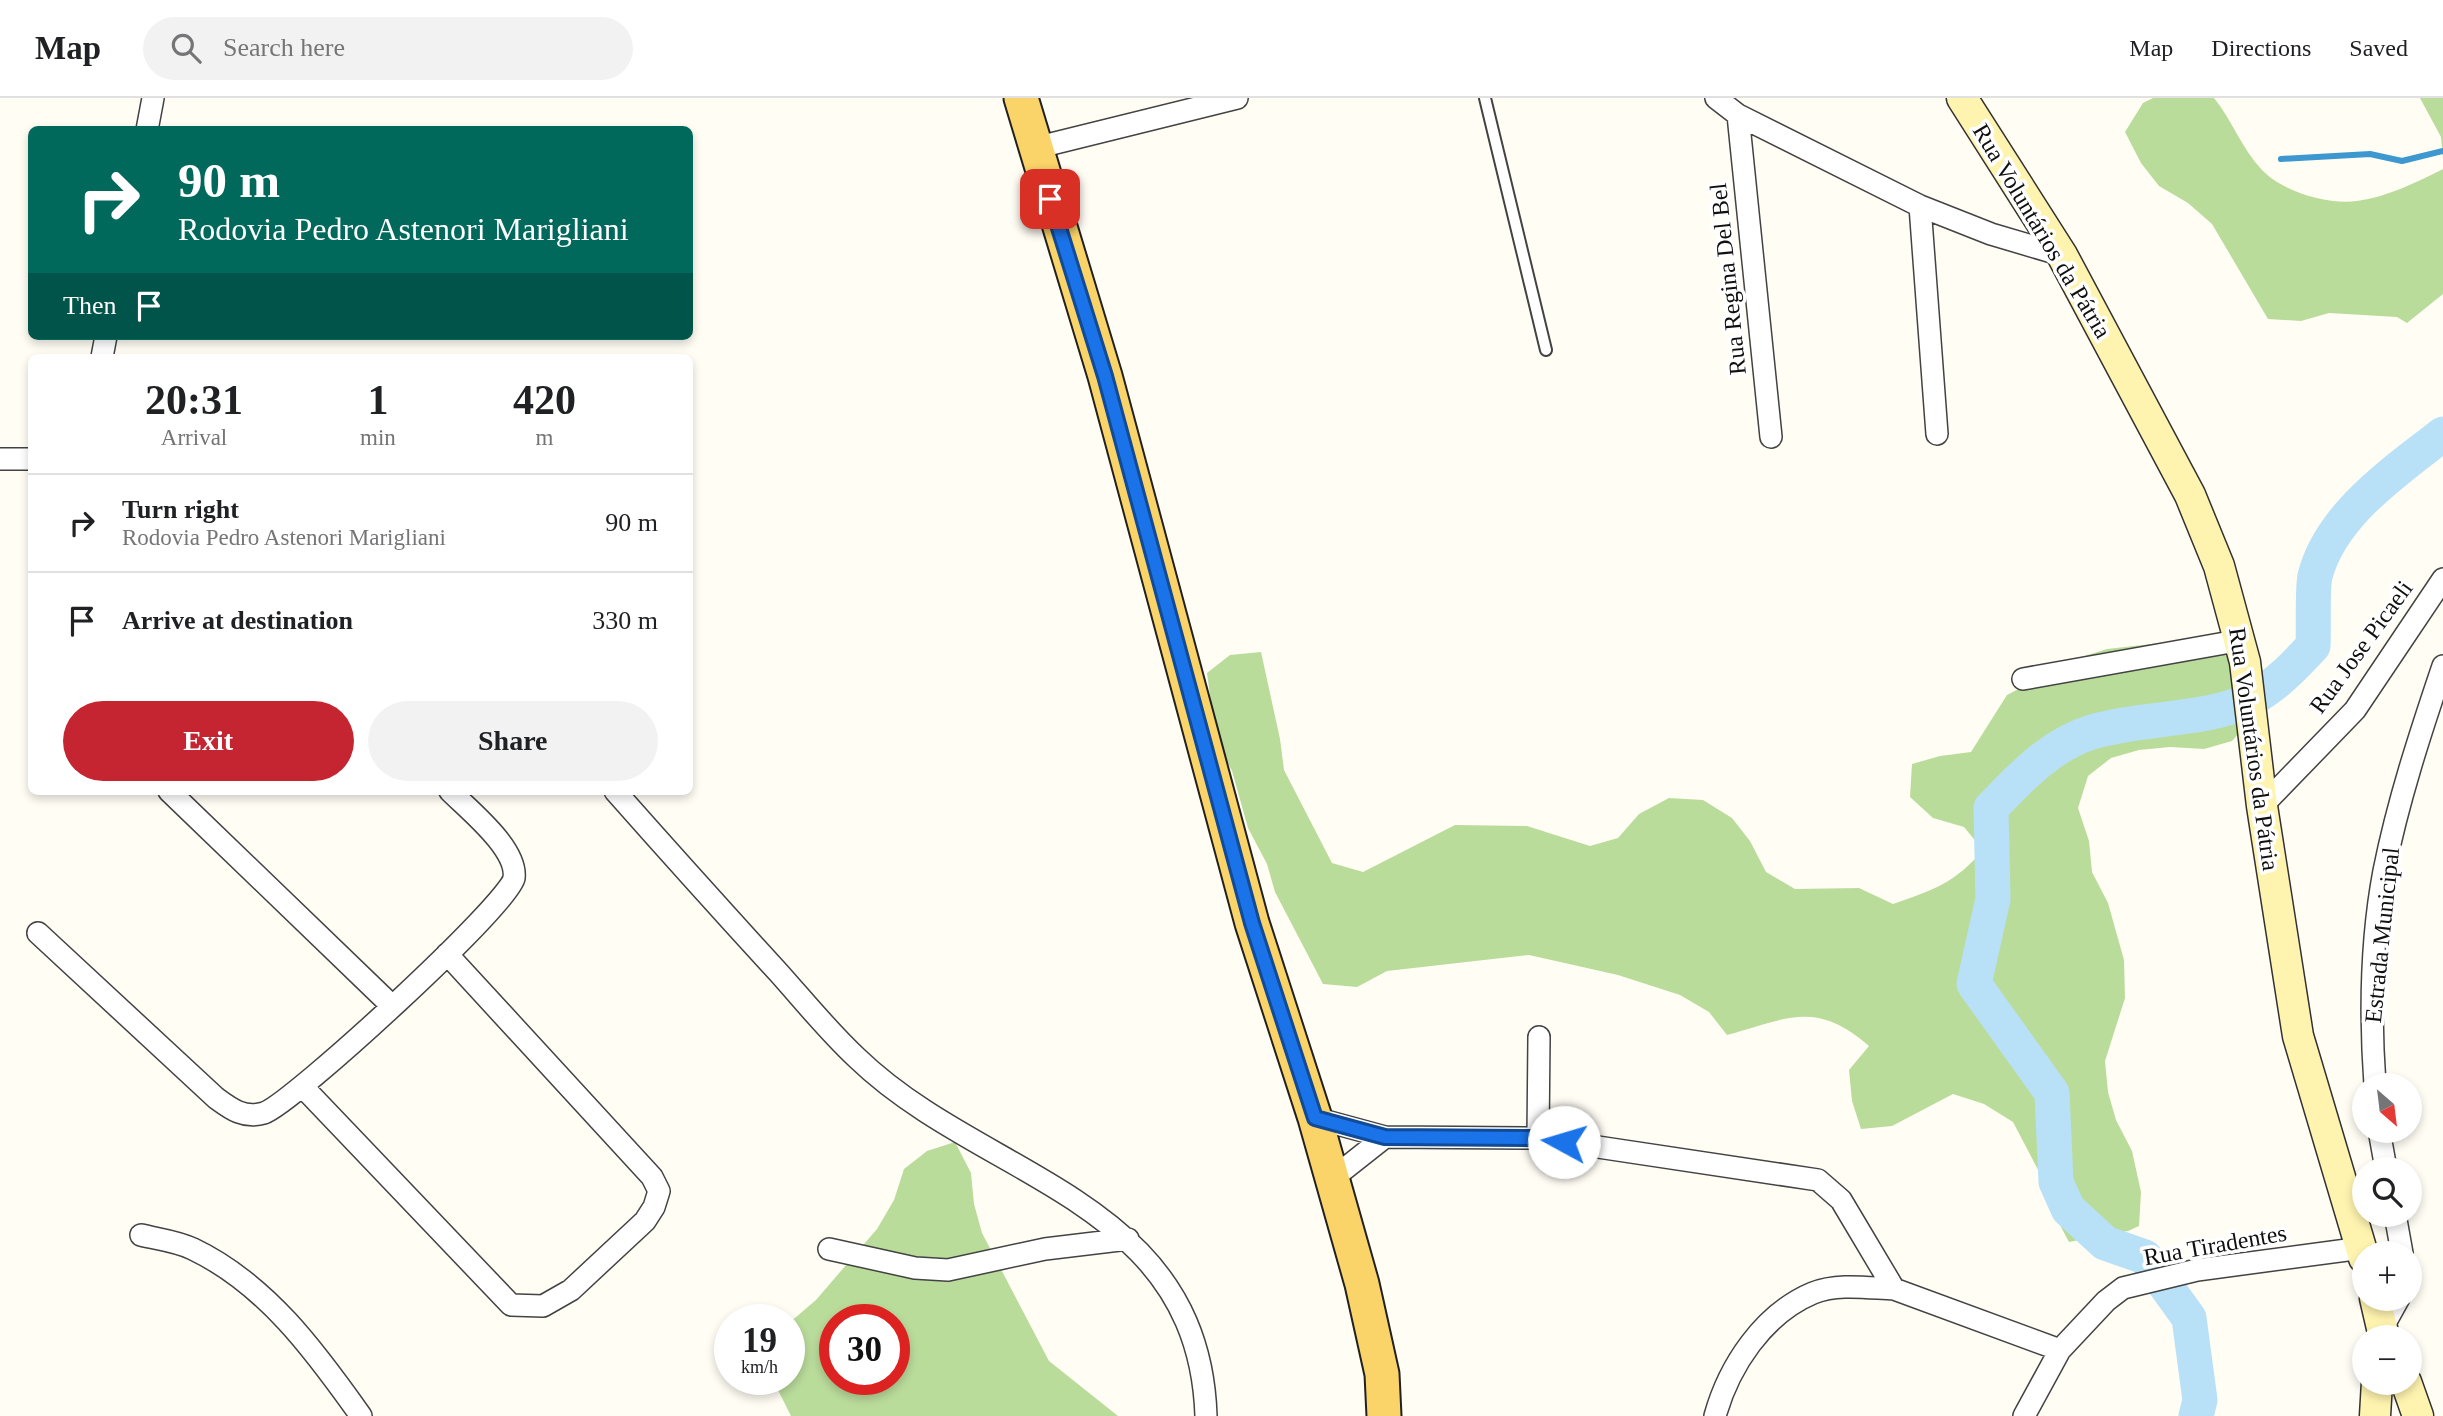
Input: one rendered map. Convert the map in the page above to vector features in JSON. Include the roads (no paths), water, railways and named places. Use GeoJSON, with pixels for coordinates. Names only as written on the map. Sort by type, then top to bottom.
{"type":"FeatureCollection","features":[{"type":"Feature","properties":{"kind":"main road"},"geometry":{"type":"LineString","coordinates":[[1021,98],[1105,376],[1252,923],[1333,1178],[1377,1348],[1382,1374],[1384,1416]]}},
{"type":"Feature","properties":{"kind":"street"},"geometry":{"type":"LineString","coordinates":[[147,126],[153,98]]}},
{"type":"Feature","properties":{"kind":"street"},"geometry":{"type":"LineString","coordinates":[[1035,148],[1237,98]]}},
{"type":"Feature","properties":{"kind":"street"},"geometry":{"type":"LineString","coordinates":[[1716,98],[1738,115],[1920,206],[1990,234],[2062,255]]}},
{"type":"Feature","properties":{"kind":"street","name":"Rua Voluntários da Pátria"},"geometry":{"type":"LineString","coordinates":[[1962,98],[2062,255],[2190,495],[2219,566],[2244,651],[2262,806],[2298,1036],[2359,1241]]}},
{"type":"Feature","properties":{"kind":"street","name":"Rua Regina Del Bel"},"geometry":{"type":"LineString","coordinates":[[1738,115],[1771,437]]}},
{"type":"Feature","properties":{"kind":"street"},"geometry":{"type":"LineString","coordinates":[[1920,206],[1937,434]]}},
{"type":"Feature","properties":{"kind":"street"},"geometry":{"type":"LineString","coordinates":[[0,459],[28,459]]}},
{"type":"Feature","properties":{"kind":"street","name":"Rua Jose Picaeli"},"geometry":{"type":"LineString","coordinates":[[2262,806],[2355,710],[2443,579]]}},
{"type":"Feature","properties":{"kind":"street"},"geometry":{"type":"LineString","coordinates":[[2023,679],[2244,651]]}},
{"type":"Feature","properties":{"kind":"street","name":"Estrada Municipal"},"geometry":{"type":"LineString","coordinates":[[2375,1073],[2373,1003],[2384,874],[2409,768],[2443,666]]}},
{"type":"Feature","properties":{"kind":"street"},"geometry":{"type":"LineString","coordinates":[[173,795],[391,1005]]}},
{"type":"Feature","properties":{"kind":"street"},"geometry":{"type":"LineString","coordinates":[[38,933],[216,1098],[235,1112],[252,1115],[266,1112],[303,1087],[447,954],[504,897],[514,880],[513,866],[501,843],[454,795]]}},
{"type":"Feature","properties":{"kind":"street"},"geometry":{"type":"LineString","coordinates":[[619,795],[857,1058],[919,1108],[1073,1196],[1128,1239],[1159,1274],[1179,1308],[1197,1352],[1206,1416]]}},
{"type":"Feature","properties":{"kind":"street"},"geometry":{"type":"LineString","coordinates":[[303,1087],[511,1305],[543,1306],[571,1290],[645,1221],[654,1207],[659,1191],[652,1177],[447,954]]}},
{"type":"Feature","properties":{"kind":"street"},"geometry":{"type":"LineString","coordinates":[[1538,1138],[1539,1037]]}},
{"type":"Feature","properties":{"kind":"street"},"geometry":{"type":"LineString","coordinates":[[1315,1118],[1385,1137],[1538,1138],[1818,1180],[1841,1200],[1894,1289]]}},
{"type":"Feature","properties":{"kind":"street"},"geometry":{"type":"LineString","coordinates":[[1333,1178],[1385,1137]]}},
{"type":"Feature","properties":{"kind":"street"},"geometry":{"type":"LineString","coordinates":[[141,1235],[190,1247],[244,1279],[286,1320],[361,1416]]}},
{"type":"Feature","properties":{"kind":"street"},"geometry":{"type":"LineString","coordinates":[[829,1249],[915,1268],[948,1270],[1045,1249],[1128,1239]]}},
{"type":"Feature","properties":{"kind":"street","name":"Rua Tiradentes"},"geometry":{"type":"LineString","coordinates":[[2024,1416],[2060,1350],[2106,1301],[2123,1288],[2197,1270],[2352,1254]]}},
{"type":"Feature","properties":{"kind":"street"},"geometry":{"type":"LineString","coordinates":[[1715,1416],[1723,1388],[1740,1356],[1773,1320],[1814,1293],[1842,1287],[1894,1289],[2060,1350]]}},
{"type":"Feature","properties":{"kind":"street"},"geometry":{"type":"LineString","coordinates":[[2375,1416],[2376,1395]]}},
{"type":"Feature","properties":{"kind":"street"},"geometry":{"type":"LineString","coordinates":[[2411,1395],[2418,1416]]}},
{"type":"Feature","properties":{"kind":"lane"},"geometry":{"type":"LineString","coordinates":[[1485,98],[1546,350]]}},
{"type":"Feature","properties":{"kind":"waterway"},"geometry":{"type":"LineString","coordinates":[[2281,159],[2370,154],[2402,161],[2443,151]]}},
{"type":"Feature","properties":{"kind":"waterway"},"geometry":{"type":"LineString","coordinates":[[2196,1416],[2200,1400],[2189,1318],[2145,1257],[2105,1243],[2068,1209],[2056,1182],[2052,1093],[1974,984],[1993,899],[1991,808],[2049,754],[2077,738],[2111,727],[2217,711],[2253,698],[2278,681],[2313,646],[2315,576],[2335,533],[2367,496],[2443,434]]}}]}
